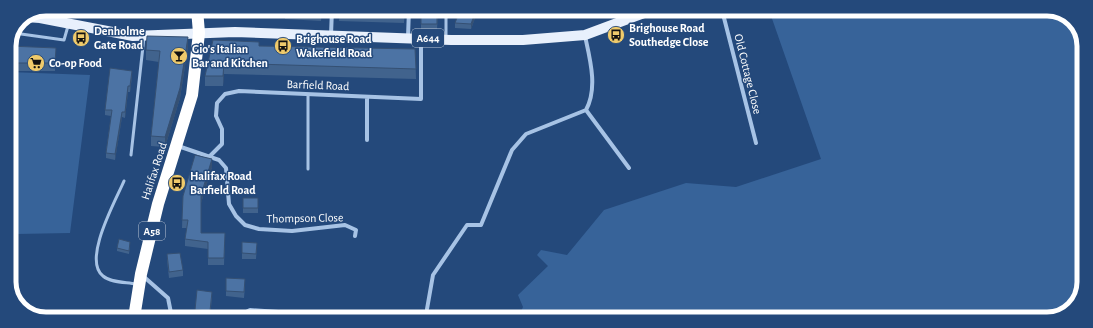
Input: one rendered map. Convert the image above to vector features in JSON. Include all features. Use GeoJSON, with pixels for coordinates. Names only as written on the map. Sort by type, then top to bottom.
{"type":"FeatureCollection","features":[{"type":"Feature","properties":{"kind":"highway","name":"A58"},"geometry":{"type":"LineString","coordinates":[[198,16],[199,34]]}},
{"type":"Feature","properties":{"kind":"highway","name":"Halifax Road"},"geometry":{"type":"LineString","coordinates":[[135,312],[158,204],[192,96],[199,34]]}},
{"type":"Feature","properties":{"kind":"main road","name":"A644"},"geometry":{"type":"LineString","coordinates":[[45,16],[68,24],[133,36],[235,32],[523,40],[585,35],[632,16]]}},
{"type":"Feature","properties":{"kind":"street"},"geometry":{"type":"LineString","coordinates":[[330,35],[331,16]]}},
{"type":"Feature","properties":{"kind":"street"},"geometry":{"type":"LineString","coordinates":[[408,38],[409,16]]}},
{"type":"Feature","properties":{"kind":"street","name":"Old Cottage Close"},"geometry":{"type":"LineString","coordinates":[[724,16],[756,143]]}},
{"type":"Feature","properties":{"kind":"street"},"geometry":{"type":"LineString","coordinates":[[426,309],[433,275],[467,225],[481,225],[512,150],[526,134],[586,110],[590,104],[592,84],[585,35]]}},
{"type":"Feature","properties":{"kind":"street","name":"Barfield Road"},"geometry":{"type":"LineString","coordinates":[[210,156],[222,144],[222,129],[216,116],[217,104],[225,94],[239,91],[421,99],[421,38]]}},
{"type":"Feature","properties":{"kind":"street"},"geometry":{"type":"LineString","coordinates":[[367,97],[367,140]]}},
{"type":"Feature","properties":{"kind":"street"},"geometry":{"type":"LineString","coordinates":[[586,110],[629,168]]}},
{"type":"Feature","properties":{"kind":"street","name":"Thompson Close"},"geometry":{"type":"LineString","coordinates":[[177,146],[219,160],[226,168],[229,204],[236,216],[245,225],[259,229],[292,231],[345,225],[356,230],[356,236]]}},
{"type":"Feature","properties":{"kind":"street"},"geometry":{"type":"LineString","coordinates":[[141,279],[168,298],[171,312]]}},
{"type":"Feature","properties":{"kind":"street"},"geometry":{"type":"LineString","coordinates":[[246,312],[250,310],[278,312]]}},
{"type":"Feature","properties":{"kind":"lane"},"geometry":{"type":"LineString","coordinates":[[446,16],[446,39]]}},
{"type":"Feature","properties":{"kind":"lane"},"geometry":{"type":"LineString","coordinates":[[19,33],[64,40],[68,24]]}},
{"type":"Feature","properties":{"kind":"lane"},"geometry":{"type":"LineString","coordinates":[[131,155],[144,36]]}},
{"type":"Feature","properties":{"kind":"lane"},"geometry":{"type":"LineString","coordinates":[[308,95],[308,169]]}},
{"type":"Feature","properties":{"kind":"lane"},"geometry":{"type":"LineString","coordinates":[[124,181],[102,230],[97,248],[97,267],[101,275],[109,280],[141,279]]}},
{"type":"Feature","properties":{"kind":"shaded area"},"geometry":{"type":"Polygon","coordinates":[[[771,16],[1047,16],[1055,17],[1064,21],[1070,26],[1075,34],[1077,44],[1077,282],[1076,290],[1072,299],[1065,306],[1051,312],[521,312],[523,307],[518,295],[548,266],[537,255],[541,250],[567,255],[604,210],[686,183],[736,187],[821,159],[771,16]]]}},
{"type":"Feature","properties":{"kind":"shaded area"},"geometry":{"type":"Polygon","coordinates":[[[16,72],[90,75],[70,233],[16,234],[16,72]]]}},
{"type":"Feature","properties":{"kind":"building"},"geometry":{"type":"Polygon","coordinates":[[[372,16],[404,16],[404,17],[372,16]]]}},
{"type":"Feature","properties":{"kind":"building"},"geometry":{"type":"Polygon","coordinates":[[[421,16],[437,16],[437,24],[421,24],[421,16]]]}},
{"type":"Feature","properties":{"kind":"building"},"geometry":{"type":"Polygon","coordinates":[[[458,16],[474,16],[471,24],[455,23],[458,16]]]}},
{"type":"Feature","properties":{"kind":"building"},"geometry":{"type":"Polygon","coordinates":[[[147,36],[188,37],[180,88],[165,137],[151,136],[160,51],[146,50],[147,36]]]}},
{"type":"Feature","properties":{"kind":"building"},"geometry":{"type":"Polygon","coordinates":[[[213,40],[259,42],[259,46],[415,49],[416,69],[224,63],[223,76],[205,76],[213,40]]]}},
{"type":"Feature","properties":{"kind":"building"},"geometry":{"type":"Polygon","coordinates":[[[16,46],[56,48],[55,63],[16,63],[16,46]]]}},
{"type":"Feature","properties":{"kind":"building"},"geometry":{"type":"Polygon","coordinates":[[[110,68],[132,71],[130,86],[128,86],[125,112],[122,112],[115,154],[106,153],[112,110],[105,110],[110,68]]]}},
{"type":"Feature","properties":{"kind":"building"},"geometry":{"type":"Polygon","coordinates":[[[195,155],[212,159],[201,195],[201,233],[225,233],[224,258],[208,258],[208,242],[185,239],[188,220],[182,220],[183,196],[195,155]]]}},
{"type":"Feature","properties":{"kind":"building"},"geometry":{"type":"Polygon","coordinates":[[[243,198],[258,198],[258,208],[243,208],[243,198]]]}},
{"type":"Feature","properties":{"kind":"building"},"geometry":{"type":"Polygon","coordinates":[[[119,239],[130,242],[129,251],[117,248],[119,239]]]}},
{"type":"Feature","properties":{"kind":"building"},"geometry":{"type":"Polygon","coordinates":[[[242,242],[257,243],[256,254],[242,253],[242,242]]]}},
{"type":"Feature","properties":{"kind":"building"},"geometry":{"type":"Polygon","coordinates":[[[180,253],[183,270],[169,272],[167,254],[180,253]]]}},
{"type":"Feature","properties":{"kind":"building"},"geometry":{"type":"Polygon","coordinates":[[[226,278],[245,279],[244,292],[226,291],[226,278]]]}},
{"type":"Feature","properties":{"kind":"building"},"geometry":{"type":"Polygon","coordinates":[[[197,290],[212,292],[210,311],[195,310],[197,290]]]}},
{"type":"Feature","properties":{"kind":"place","name":"Brighouse Road Southedge Close"},"geometry":{"type":"Point","coordinates":[616,35]}},
{"type":"Feature","properties":{"kind":"place","name":"Denholme Gate Road"},"geometry":{"type":"Point","coordinates":[81,38]}},
{"type":"Feature","properties":{"kind":"place","name":"Brighouse Road Wakefield Road"},"geometry":{"type":"Point","coordinates":[283,46]}},
{"type":"Feature","properties":{"kind":"place","name":"Gio's Italian Bar and Kitchen"},"geometry":{"type":"Point","coordinates":[179,56]}},
{"type":"Feature","properties":{"kind":"place","name":"Co-op Food"},"geometry":{"type":"Point","coordinates":[36,63]}},
{"type":"Feature","properties":{"kind":"place","name":"Halifax Road Barfield Road"},"geometry":{"type":"Point","coordinates":[177,183]}}]}
